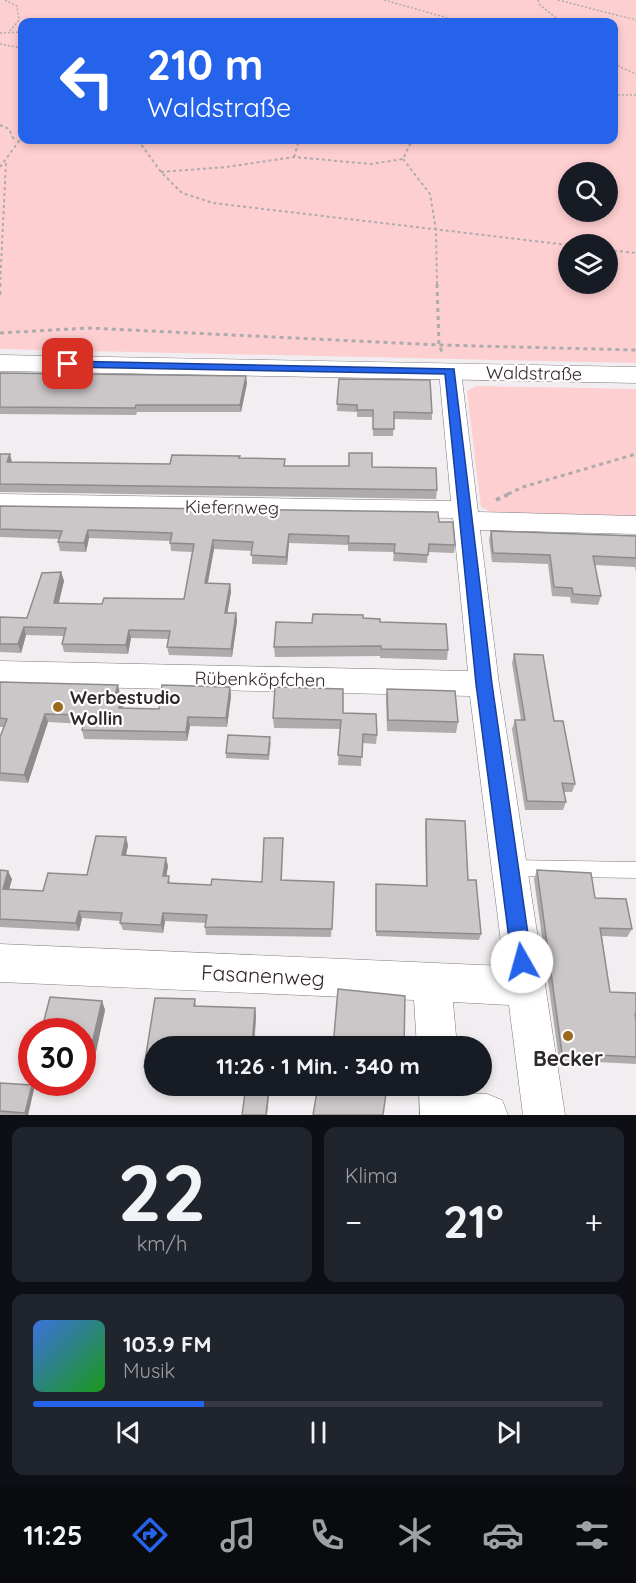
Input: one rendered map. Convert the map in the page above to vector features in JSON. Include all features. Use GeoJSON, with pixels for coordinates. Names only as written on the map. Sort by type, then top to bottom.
{"type":"FeatureCollection","features":[{"type":"Feature","properties":{"kind":"street","name":"Waldstraße"},"geometry":{"type":"LineString","coordinates":[[0,363],[445,358],[636,375]]}},
{"type":"Feature","properties":{"kind":"street"},"geometry":{"type":"LineString","coordinates":[[445,358],[484,684],[544,1115]]}},
{"type":"Feature","properties":{"kind":"street","name":"Kiefernweg"},"geometry":{"type":"LineString","coordinates":[[0,503],[465,515],[636,525]]}},
{"type":"Feature","properties":{"kind":"street","name":"Rübenköpfchen"},"geometry":{"type":"LineString","coordinates":[[0,673],[484,684]]}},
{"type":"Feature","properties":{"kind":"street","name":"Fasanenweg"},"geometry":{"type":"LineString","coordinates":[[0,963],[525,986]]}},
{"type":"Feature","properties":{"kind":"street"},"geometry":{"type":"LineString","coordinates":[[432,983],[436,1036]]}},
{"type":"Feature","properties":{"kind":"street"},"geometry":{"type":"LineString","coordinates":[[441,1105],[487,1115]]}},
{"type":"Feature","properties":{"kind":"lane"},"geometry":{"type":"LineString","coordinates":[[510,868],[636,870]]}},
{"type":"Feature","properties":{"kind":"path"},"geometry":{"type":"LineString","coordinates":[[5,0],[16,6],[19,18]]}},
{"type":"Feature","properties":{"kind":"path"},"geometry":{"type":"LineString","coordinates":[[384,0],[448,18]]}},
{"type":"Feature","properties":{"kind":"path"},"geometry":{"type":"LineString","coordinates":[[538,0],[557,18]]}},
{"type":"Feature","properties":{"kind":"path"},"geometry":{"type":"LineString","coordinates":[[558,0],[636,20]]}},
{"type":"Feature","properties":{"kind":"path"},"geometry":{"type":"LineString","coordinates":[[9,32],[18,21]]}},
{"type":"Feature","properties":{"kind":"path"},"geometry":{"type":"LineString","coordinates":[[0,33],[18,32]]}},
{"type":"Feature","properties":{"kind":"path"},"geometry":{"type":"LineString","coordinates":[[0,44],[18,47]]}},
{"type":"Feature","properties":{"kind":"path"},"geometry":{"type":"LineString","coordinates":[[618,64],[636,74]]}},
{"type":"Feature","properties":{"kind":"path"},"geometry":{"type":"LineString","coordinates":[[618,95],[636,95]]}},
{"type":"Feature","properties":{"kind":"path"},"geometry":{"type":"LineString","coordinates":[[1,125],[9,129],[15,142]]}},
{"type":"Feature","properties":{"kind":"path"},"geometry":{"type":"LineString","coordinates":[[0,295],[6,162],[18,140]]}},
{"type":"Feature","properties":{"kind":"path"},"geometry":{"type":"LineString","coordinates":[[141,144],[160,172],[182,194],[213,203],[558,245]]}},
{"type":"Feature","properties":{"kind":"path"},"geometry":{"type":"LineString","coordinates":[[294,157],[298,144]]}},
{"type":"Feature","properties":{"kind":"path"},"geometry":{"type":"LineString","coordinates":[[403,159],[410,144]]}},
{"type":"Feature","properties":{"kind":"path"},"geometry":{"type":"LineString","coordinates":[[160,172],[226,167],[294,157],[371,164],[403,159]]}},
{"type":"Feature","properties":{"kind":"path"},"geometry":{"type":"LineString","coordinates":[[403,159],[430,194],[436,230],[445,358]]}},
{"type":"Feature","properties":{"kind":"path"},"geometry":{"type":"LineString","coordinates":[[0,167],[6,162]]}},
{"type":"Feature","properties":{"kind":"path"},"geometry":{"type":"LineString","coordinates":[[618,251],[636,253]]}},
{"type":"Feature","properties":{"kind":"path"},"geometry":{"type":"LineString","coordinates":[[0,333],[88,328],[445,358],[636,350]]}},
{"type":"Feature","properties":{"kind":"path"},"geometry":{"type":"LineString","coordinates":[[465,515],[523,488],[636,454]]}},
{"type":"Feature","properties":{"kind":"shaded area"},"geometry":{"type":"Polygon","coordinates":[[[0,0],[636,0],[636,363],[0,349],[0,0]]]}},
{"type":"Feature","properties":{"kind":"shaded area"},"geometry":{"type":"Polygon","coordinates":[[[476,386],[636,389],[636,517],[501,517],[481,507],[467,391],[476,386]]]}},
{"type":"Feature","properties":{"kind":"building"},"geometry":{"type":"Polygon","coordinates":[[[0,373],[246,376],[240,405],[136,405],[135,408],[0,407],[0,373]]]}},
{"type":"Feature","properties":{"kind":"building"},"geometry":{"type":"Polygon","coordinates":[[[339,379],[430,380],[432,413],[394,412],[394,429],[373,429],[373,410],[357,410],[357,405],[337,404],[339,379]]]}},
{"type":"Feature","properties":{"kind":"building"},"geometry":{"type":"Polygon","coordinates":[[[349,453],[372,453],[372,467],[436,468],[437,490],[0,484],[0,454],[10,454],[7,462],[170,464],[172,455],[285,459],[284,466],[349,466],[349,453]]]}},
{"type":"Feature","properties":{"kind":"building"},"geometry":{"type":"Polygon","coordinates":[[[0,506],[438,512],[439,522],[453,522],[455,545],[429,544],[428,555],[394,553],[395,544],[348,543],[349,536],[289,534],[286,557],[251,555],[253,542],[213,540],[205,583],[230,584],[225,613],[236,613],[231,649],[167,647],[170,631],[129,630],[126,645],[62,644],[66,628],[24,627],[18,644],[0,644],[0,617],[27,618],[42,573],[61,572],[54,603],[102,604],[104,598],[184,599],[194,544],[170,543],[172,533],[88,530],[84,543],[58,542],[62,531],[0,529],[0,506]]]}},
{"type":"Feature","properties":{"kind":"building"},"geometry":{"type":"Polygon","coordinates":[[[491,531],[636,536],[636,558],[593,556],[601,596],[573,594],[572,588],[554,587],[550,555],[493,553],[491,531]]]}},
{"type":"Feature","properties":{"kind":"building"},"geometry":{"type":"Polygon","coordinates":[[[313,614],[363,615],[363,618],[380,619],[380,622],[446,624],[448,650],[381,649],[381,646],[274,647],[276,622],[312,623],[313,614]]]}},
{"type":"Feature","properties":{"kind":"building"},"geometry":{"type":"Polygon","coordinates":[[[514,654],[543,655],[554,721],[563,721],[575,784],[562,783],[566,802],[527,801],[515,720],[525,720],[514,654]]]}},
{"type":"Feature","properties":{"kind":"building"},"geometry":{"type":"Polygon","coordinates":[[[0,682],[118,685],[115,695],[122,695],[119,708],[159,709],[162,685],[230,687],[226,718],[188,717],[186,732],[82,730],[86,715],[45,714],[24,775],[0,773],[0,737],[7,719],[0,718],[0,682]]]}},
{"type":"Feature","properties":{"kind":"building"},"geometry":{"type":"Polygon","coordinates":[[[275,687],[343,689],[343,713],[376,714],[377,735],[363,734],[362,757],[338,755],[341,720],[273,718],[275,687]]]}},
{"type":"Feature","properties":{"kind":"building"},"geometry":{"type":"Polygon","coordinates":[[[387,689],[455,691],[458,722],[388,720],[387,689]]]}},
{"type":"Feature","properties":{"kind":"building"},"geometry":{"type":"Polygon","coordinates":[[[228,735],[270,737],[268,755],[226,753],[228,735]]]}},
{"type":"Feature","properties":{"kind":"building"},"geometry":{"type":"Polygon","coordinates":[[[426,819],[465,821],[468,880],[476,880],[481,934],[376,931],[376,884],[427,886],[426,819]]]}},
{"type":"Feature","properties":{"kind":"building"},"geometry":{"type":"Polygon","coordinates":[[[96,836],[126,837],[122,855],[166,858],[163,876],[169,876],[168,883],[211,885],[212,879],[262,882],[264,838],[283,838],[281,880],[334,882],[332,929],[205,927],[207,915],[163,913],[161,925],[120,923],[122,913],[79,911],[76,923],[0,919],[0,870],[8,871],[3,889],[43,891],[48,873],[87,875],[96,836]]]}},
{"type":"Feature","properties":{"kind":"building"},"geometry":{"type":"Polygon","coordinates":[[[537,870],[591,873],[595,898],[626,899],[632,929],[600,928],[610,992],[636,993],[636,1057],[562,1053],[537,870]]]}},
{"type":"Feature","properties":{"kind":"building"},"geometry":{"type":"Polygon","coordinates":[[[338,989],[405,996],[404,1036],[334,1036],[338,989]]]}},
{"type":"Feature","properties":{"kind":"building"},"geometry":{"type":"Polygon","coordinates":[[[50,997],[102,1001],[96,1027],[96,1018],[45,1018],[50,997]]]}},
{"type":"Feature","properties":{"kind":"building"},"geometry":{"type":"Polygon","coordinates":[[[155,998],[195,999],[194,1006],[255,1008],[253,1036],[149,1036],[155,998]]]}},
{"type":"Feature","properties":{"kind":"building"},"geometry":{"type":"Polygon","coordinates":[[[0,1083],[18,1084],[18,1096],[29,1096],[25,1113],[0,1111],[0,1083]]]}},
{"type":"Feature","properties":{"kind":"building"},"geometry":{"type":"Polygon","coordinates":[[[245,1096],[268,1096],[266,1115],[242,1115],[245,1096]]]}},
{"type":"Feature","properties":{"kind":"building"},"geometry":{"type":"Polygon","coordinates":[[[316,1096],[386,1096],[383,1115],[313,1115],[316,1096]]]}},
{"type":"Feature","properties":{"kind":"place","name":"Werbestudio Wollin"},"geometry":{"type":"Point","coordinates":[58,707]}},
{"type":"Feature","properties":{"kind":"place","name":"Becker"},"geometry":{"type":"Point","coordinates":[568,1036]}},
{"type":"Feature","properties":{"kind":"route"},"geometry":{"type":"LineString","coordinates":[[68,364],[450,371],[484,684],[522,962]]}}]}
